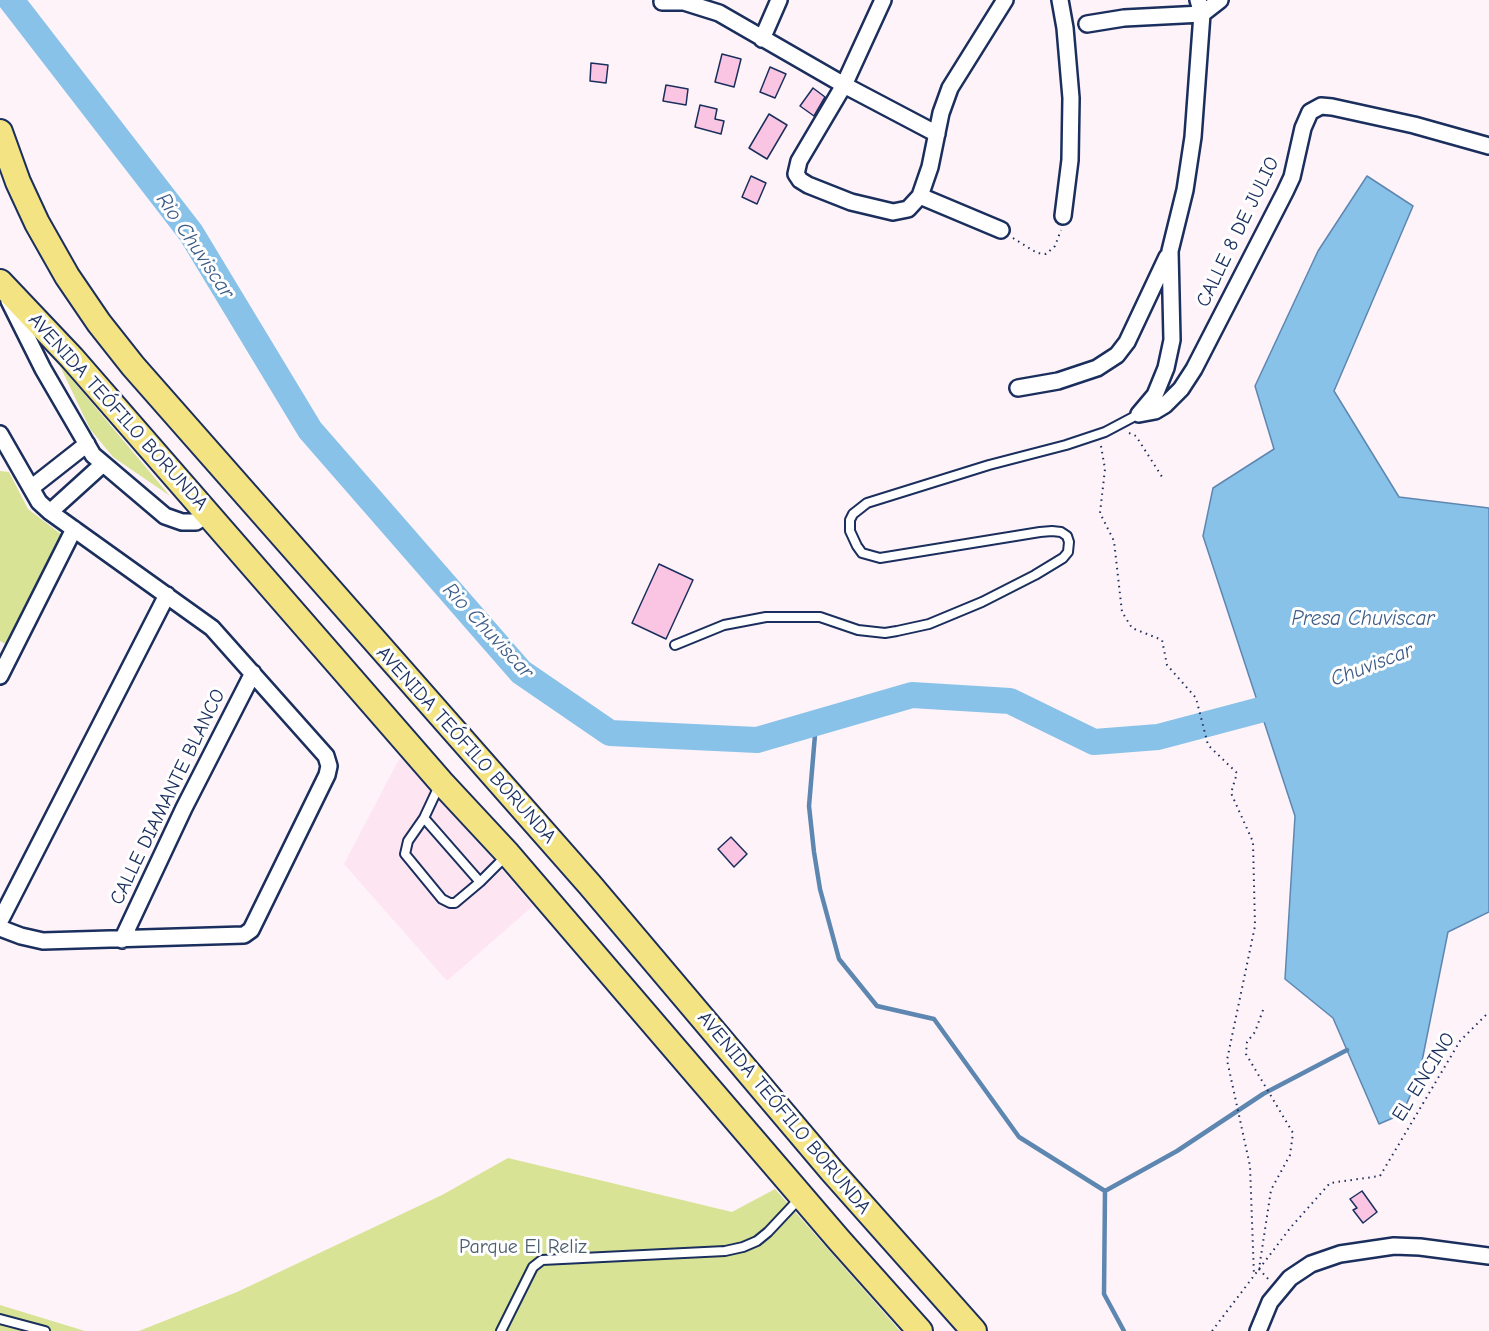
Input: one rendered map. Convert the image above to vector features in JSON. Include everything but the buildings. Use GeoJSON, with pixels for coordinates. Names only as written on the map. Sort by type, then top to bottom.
{"type":"FeatureCollection","features":[{"type":"Feature","properties":{"kind":"main road","name":"AVENIDA TEÓFILO BORUNDA"},"geometry":{"type":"LineString","coordinates":[[0,135],[37,223],[67,276],[99,324],[133,366],[590,885],[831,1170],[974,1331]]}},
{"type":"Feature","properties":{"kind":"main road","name":"AVENIDA TEÓFILO BORUNDA"},"geometry":{"type":"LineString","coordinates":[[0,282],[72,358],[441,782],[508,854],[839,1240],[920,1331]]}},
{"type":"Feature","properties":{"kind":"main road"},"geometry":{"type":"LineString","coordinates":[[208,514],[214,501],[218,465]]}},
{"type":"Feature","properties":{"kind":"main road"},"geometry":{"type":"LineString","coordinates":[[802,1196],[831,1170]]}},
{"type":"Feature","properties":{"kind":"street"},"geometry":{"type":"LineString","coordinates":[[762,39],[779,0]]}},
{"type":"Feature","properties":{"kind":"street"},"geometry":{"type":"LineString","coordinates":[[884,0],[844,85],[796,167],[796,174],[808,185],[851,202],[893,212],[908,209],[920,196],[950,88],[1005,0]]}},
{"type":"Feature","properties":{"kind":"street"},"geometry":{"type":"LineString","coordinates":[[1060,0],[1065,28],[1071,98],[1070,160],[1063,216]]}},
{"type":"Feature","properties":{"kind":"street"},"geometry":{"type":"LineString","coordinates":[[1087,24],[1200,7],[1220,0]]}},
{"type":"Feature","properties":{"kind":"street"},"geometry":{"type":"LineString","coordinates":[[662,2],[684,2],[719,13],[844,85],[937,134]]}},
{"type":"Feature","properties":{"kind":"street"},"geometry":{"type":"LineString","coordinates":[[1018,388],[1058,381],[1097,368],[1117,355],[1136,325],[1170,251],[1185,190],[1193,137],[1200,7]]}},
{"type":"Feature","properties":{"kind":"street","name":"CALLE 8 DE JULIO"},"geometry":{"type":"LineString","coordinates":[[1139,414],[1155,411],[1166,405],[1181,389],[1194,369],[1292,177],[1303,128],[1310,112],[1321,106],[1338,108],[1414,125],[1489,146]]}},
{"type":"Feature","properties":{"kind":"street"},"geometry":{"type":"LineString","coordinates":[[920,196],[1001,230]]}},
{"type":"Feature","properties":{"kind":"street"},"geometry":{"type":"LineString","coordinates":[[1139,414],[1155,394],[1166,368],[1172,340],[1170,251]]}},
{"type":"Feature","properties":{"kind":"street"},"geometry":{"type":"LineString","coordinates":[[0,282],[43,369],[93,455],[165,516],[182,522],[196,522],[208,514]]}},
{"type":"Feature","properties":{"kind":"street"},"geometry":{"type":"LineString","coordinates":[[0,434],[39,502],[212,628],[326,756],[329,766],[322,786],[251,930],[244,935],[43,941],[0,928]]}},
{"type":"Feature","properties":{"kind":"street"},"geometry":{"type":"LineString","coordinates":[[31,488],[87,444]]}},
{"type":"Feature","properties":{"kind":"street"},"geometry":{"type":"LineString","coordinates":[[50,512],[103,464]]}},
{"type":"Feature","properties":{"kind":"street"},"geometry":{"type":"LineString","coordinates":[[0,676],[5,655],[74,529]]}},
{"type":"Feature","properties":{"kind":"street"},"geometry":{"type":"LineString","coordinates":[[0,921],[166,595]]}},
{"type":"Feature","properties":{"kind":"street","name":"CALLE DIAMANTE BLANCO"},"geometry":{"type":"LineString","coordinates":[[122,940],[184,808],[253,673]]}},
{"type":"Feature","properties":{"kind":"street"},"geometry":{"type":"LineString","coordinates":[[1258,1331],[1270,1302],[1290,1278],[1311,1264],[1340,1254],[1394,1246],[1489,1256]]}},
{"type":"Feature","properties":{"kind":"lane"},"geometry":{"type":"LineString","coordinates":[[675,645],[724,626],[766,617],[819,617],[858,630],[897,632],[929,624],[982,602],[1064,558],[1068,552],[1067,536],[1061,532],[1040,532],[880,558],[862,553],[857,546],[850,531],[850,520],[853,514],[867,503],[989,465],[1066,446],[1115,427],[1139,414]]}},
{"type":"Feature","properties":{"kind":"lane"},"geometry":{"type":"LineString","coordinates":[[441,782],[424,818],[408,841],[405,854],[442,899],[455,903],[508,854]]}},
{"type":"Feature","properties":{"kind":"lane"},"geometry":{"type":"LineString","coordinates":[[424,818],[480,882]]}},
{"type":"Feature","properties":{"kind":"lane"},"geometry":{"type":"LineString","coordinates":[[501,1331],[534,1267],[542,1260],[725,1251],[743,1247],[768,1232],[802,1196]]}},
{"type":"Feature","properties":{"kind":"lane"},"geometry":{"type":"LineString","coordinates":[[0,1319],[45,1331]]}},
{"type":"Feature","properties":{"kind":"path"},"geometry":{"type":"LineString","coordinates":[[1001,230],[1037,253],[1046,254],[1055,246],[1063,216]]}},
{"type":"Feature","properties":{"kind":"path"},"geometry":{"type":"LineString","coordinates":[[1164,480],[1136,436],[1115,427],[1100,447],[1105,469],[1100,513],[1114,541],[1122,612],[1132,628],[1162,640],[1167,665],[1196,698],[1208,746],[1237,773],[1231,793],[1253,842],[1255,926],[1227,1060],[1250,1166],[1254,1276]]}},
{"type":"Feature","properties":{"kind":"path"},"geometry":{"type":"LineString","coordinates":[[1212,1331],[1259,1269],[1271,1190],[1290,1155],[1293,1133],[1246,1054],[1247,1042],[1255,1032],[1263,1010]]}},
{"type":"Feature","properties":{"kind":"path","name":"EL ENCINO"},"geometry":{"type":"LineString","coordinates":[[1259,1269],[1291,1227],[1330,1183],[1380,1176],[1460,1041],[1489,1012]]}},
{"type":"Feature","properties":{"kind":"shaded area"},"geometry":{"type":"Polygon","coordinates":[[[404,756],[533,906],[447,981],[344,864],[398,761],[404,756]]]}},
{"type":"Feature","properties":{"kind":"green space"},"geometry":{"type":"Polygon","coordinates":[[[59,364],[170,496],[113,457],[90,429],[59,364]]]}},
{"type":"Feature","properties":{"kind":"green space"},"geometry":{"type":"Polygon","coordinates":[[[0,471],[9,472],[28,509],[66,538],[11,647],[0,641],[0,471]]]}},
{"type":"Feature","properties":{"kind":"green space","name":"Parque El Reliz"},"geometry":{"type":"Polygon","coordinates":[[[508,1158],[732,1212],[775,1189],[900,1331],[139,1331],[237,1292],[442,1195],[508,1158]]]}},
{"type":"Feature","properties":{"kind":"green space"},"geometry":{"type":"Polygon","coordinates":[[[0,1305],[85,1331],[0,1331],[0,1305]]]}},
{"type":"Feature","properties":{"kind":"water","name":"Presa Chuviscar"},"geometry":{"type":"Polygon","coordinates":[[[1367,176],[1413,206],[1334,391],[1399,497],[1489,508],[1489,912],[1448,932],[1419,1076],[1402,1114],[1379,1124],[1333,1018],[1285,979],[1295,816],[1203,536],[1213,488],[1274,449],[1255,386],[1318,251],[1367,176]]]}},
{"type":"Feature","properties":{"kind":"waterway","name":"Rio Chuviscar"},"geometry":{"type":"LineString","coordinates":[[11,0],[191,233],[310,430],[521,672],[610,733],[757,740],[912,695],[1010,701],[1094,742],[1158,737],[1260,710],[1293,696]]}},
{"type":"Feature","properties":{"kind":"waterway"},"geometry":{"type":"LineString","coordinates":[[816,723],[809,806],[820,889],[839,959],[877,1006],[934,1019],[1019,1137],[1105,1191],[1177,1151],[1263,1094],[1347,1050]]}},
{"type":"Feature","properties":{"kind":"waterway"},"geometry":{"type":"LineString","coordinates":[[1105,1191],[1104,1294],[1124,1331]]}},
{"type":"Feature","properties":{"kind":"water label","name":"Chuviscar"},"geometry":{"type":"Point","coordinates":[1372,665]}}]}
